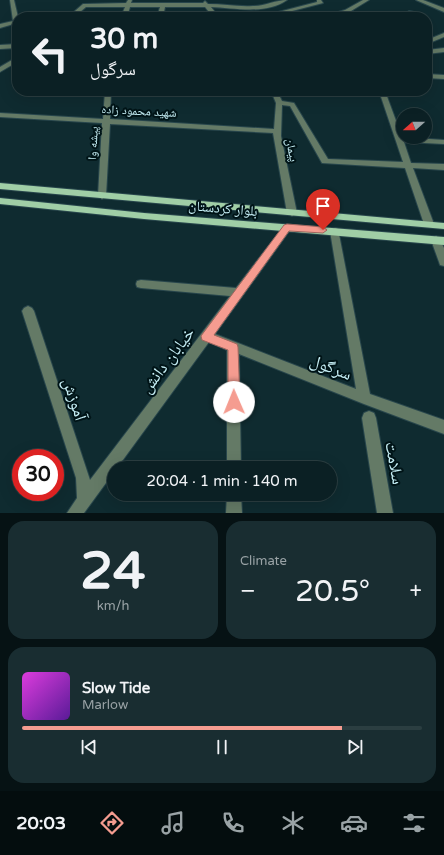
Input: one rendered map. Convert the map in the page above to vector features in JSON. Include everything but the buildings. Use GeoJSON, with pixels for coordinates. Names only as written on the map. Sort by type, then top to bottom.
{"type":"FeatureCollection","features":[{"type":"Feature","properties":{"kind":"main road","name":"بلوار کردستان"},"geometry":{"type":"LineString","coordinates":[[0,186],[444,226]]}},
{"type":"Feature","properties":{"kind":"main road","name":"بلوار کردستان"},"geometry":{"type":"LineString","coordinates":[[0,201],[144,216],[440,241]]}},
{"type":"Feature","properties":{"kind":"street"},"geometry":{"type":"LineString","coordinates":[[12,0],[14,12]]}},
{"type":"Feature","properties":{"kind":"street"},"geometry":{"type":"LineString","coordinates":[[202,0],[212,12]]}},
{"type":"Feature","properties":{"kind":"street"},"geometry":{"type":"LineString","coordinates":[[228,6],[230,0]]}},
{"type":"Feature","properties":{"kind":"street"},"geometry":{"type":"LineString","coordinates":[[76,12],[85,5],[129,2],[164,5],[264,7],[279,4],[285,0]]}},
{"type":"Feature","properties":{"kind":"street"},"geometry":{"type":"LineString","coordinates":[[283,12],[320,3],[319,0]]}},
{"type":"Feature","properties":{"kind":"street"},"geometry":{"type":"LineString","coordinates":[[343,12],[367,0]]}},
{"type":"Feature","properties":{"kind":"street"},"geometry":{"type":"LineString","coordinates":[[418,0],[443,9]]}},
{"type":"Feature","properties":{"kind":"street"},"geometry":{"type":"LineString","coordinates":[[126,12],[129,2]]}},
{"type":"Feature","properties":{"kind":"street"},"geometry":{"type":"LineString","coordinates":[[162,12],[164,5]]}},
{"type":"Feature","properties":{"kind":"street"},"geometry":{"type":"LineString","coordinates":[[0,26],[12,23]]}},
{"type":"Feature","properties":{"kind":"street"},"geometry":{"type":"LineString","coordinates":[[432,40],[444,35]]}},
{"type":"Feature","properties":{"kind":"street"},"geometry":{"type":"LineString","coordinates":[[0,47],[12,46]]}},
{"type":"Feature","properties":{"kind":"street"},"geometry":{"type":"LineString","coordinates":[[432,51],[444,50]]}},
{"type":"Feature","properties":{"kind":"street"},"geometry":{"type":"LineString","coordinates":[[0,70],[12,62]]}},
{"type":"Feature","properties":{"kind":"street"},"geometry":{"type":"LineString","coordinates":[[432,76],[444,77]]}},
{"type":"Feature","properties":{"kind":"street","name":"پیشه وا"},"geometry":{"type":"LineString","coordinates":[[102,196],[108,96]]}},
{"type":"Feature","properties":{"kind":"street","name":"پیمان"},"geometry":{"type":"LineString","coordinates":[[276,96],[279,103],[277,131],[292,212]]}},
{"type":"Feature","properties":{"kind":"street"},"geometry":{"type":"LineString","coordinates":[[384,96],[396,131]]}},
{"type":"Feature","properties":{"kind":"street"},"geometry":{"type":"LineString","coordinates":[[279,103],[292,104],[325,161],[444,167]]}},
{"type":"Feature","properties":{"kind":"street","name":"شهید محمود زاده"},"geometry":{"type":"LineString","coordinates":[[0,115],[277,131]]}},
{"type":"Feature","properties":{"kind":"street"},"geometry":{"type":"LineString","coordinates":[[432,141],[444,142]]}},
{"type":"Feature","properties":{"kind":"street"},"geometry":{"type":"LineString","coordinates":[[401,144],[429,224]]}},
{"type":"Feature","properties":{"kind":"street","name":"خیابان دانش"},"geometry":{"type":"LineString","coordinates":[[75,513],[287,228]]}},
{"type":"Feature","properties":{"kind":"street"},"geometry":{"type":"LineString","coordinates":[[335,231],[364,398]]}},
{"type":"Feature","properties":{"kind":"street"},"geometry":{"type":"LineString","coordinates":[[440,241],[444,262]]}},
{"type":"Feature","properties":{"kind":"street"},"geometry":{"type":"LineString","coordinates":[[141,284],[238,293]]}},
{"type":"Feature","properties":{"kind":"street","name":"آموزش"},"geometry":{"type":"LineString","coordinates":[[28,311],[83,478],[86,498]]}},
{"type":"Feature","properties":{"kind":"street","name":"سرگول"},"geometry":{"type":"LineString","coordinates":[[206,336],[364,398],[444,427]]}},
{"type":"Feature","properties":{"kind":"street"},"geometry":{"type":"LineString","coordinates":[[233,347],[234,461]]}},
{"type":"Feature","properties":{"kind":"street","name":"سلامت"},"geometry":{"type":"LineString","coordinates":[[369,418],[385,513]]}},
{"type":"Feature","properties":{"kind":"street"},"geometry":{"type":"LineString","coordinates":[[83,513],[86,498]]}},
{"type":"Feature","properties":{"kind":"street"},"geometry":{"type":"LineString","coordinates":[[234,501],[234,513]]}},
{"type":"Feature","properties":{"kind":"route"},"geometry":{"type":"LineString","coordinates":[[234,402],[233,347],[206,336],[287,228],[323,230]]}}]}
